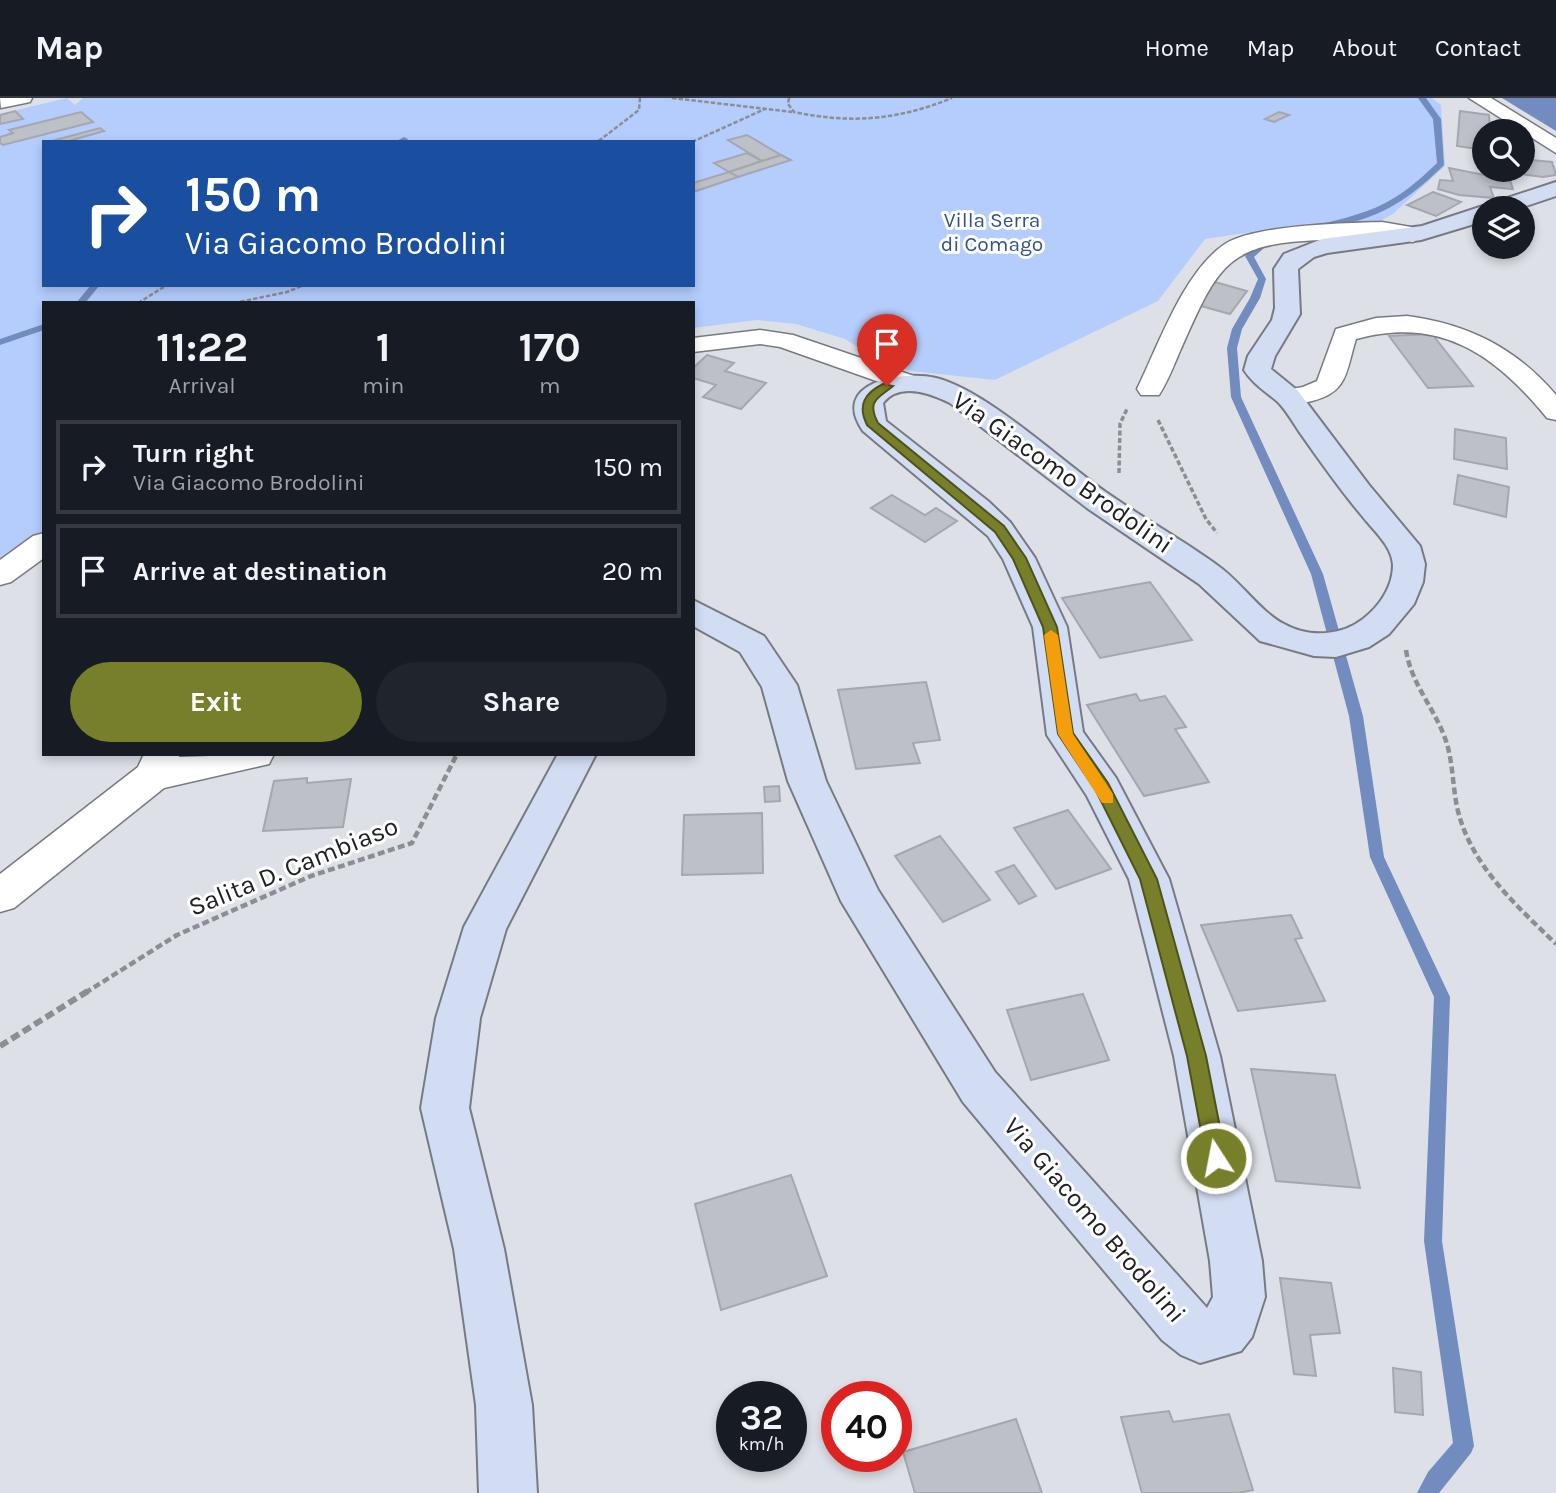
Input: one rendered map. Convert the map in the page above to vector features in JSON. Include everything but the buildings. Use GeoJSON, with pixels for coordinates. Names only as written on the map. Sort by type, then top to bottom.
{"type":"FeatureCollection","features":[{"type":"Feature","properties":{"kind":"street"},"geometry":{"type":"LineString","coordinates":[[1,102],[23,98]]}},
{"type":"Feature","properties":{"kind":"street"},"geometry":{"type":"LineString","coordinates":[[1478,98],[1556,147]]}},
{"type":"Feature","properties":{"kind":"street"},"geometry":{"type":"LineString","coordinates":[[1535,196],[1556,189]]}},
{"type":"Feature","properties":{"kind":"street","name":"Via Giacomo Brodolini"},"geometry":{"type":"LineString","coordinates":[[695,612],[752,644],[779,685],[807,781],[862,901],[979,1087],[1181,1321],[1200,1336],[1222,1332],[1233,1318],[1239,1297],[1236,1261],[1196,1056],[1149,879],[1102,788],[1065,734],[1050,627],[1019,558],[999,529],[873,425],[868,415],[868,403],[874,393],[887,386],[908,383],[938,387],[977,408],[1098,501],[1210,576],[1272,633],[1314,644],[1336,645],[1357,639],[1377,626],[1392,610],[1407,582],[1409,564],[1404,546],[1358,492],[1288,397],[1270,385],[1257,370],[1259,356],[1285,320],[1287,264],[1298,254],[1315,248],[1413,235],[1472,217]]}},
{"type":"Feature","properties":{"kind":"street"},"geometry":{"type":"LineString","coordinates":[[1150,388],[1189,304],[1224,257],[1234,248],[1291,234],[1391,228],[1413,235]]}},
{"type":"Feature","properties":{"kind":"street"},"geometry":{"type":"LineString","coordinates":[[1288,397],[1308,395],[1325,388],[1336,375],[1345,334],[1363,327],[1415,323],[1471,339],[1509,359],[1556,412]]}},
{"type":"Feature","properties":{"kind":"street"},"geometry":{"type":"LineString","coordinates":[[695,345],[760,337],[784,340],[908,383]]}},
{"type":"Feature","properties":{"kind":"street"},"geometry":{"type":"LineString","coordinates":[[0,575],[42,544]]}},
{"type":"Feature","properties":{"kind":"street"},"geometry":{"type":"LineString","coordinates":[[0,896],[157,765],[238,756]]}},
{"type":"Feature","properties":{"kind":"street"},"geometry":{"type":"LineString","coordinates":[[508,1493],[503,1405],[480,1249],[445,1108],[458,1018],[485,927],[576,756]]}},
{"type":"Feature","properties":{"kind":"path"},"geometry":{"type":"LineString","coordinates":[[601,140],[639,110],[640,98]]}},
{"type":"Feature","properties":{"kind":"path"},"geometry":{"type":"LineString","coordinates":[[672,98],[794,112],[822,119],[863,121],[902,118],[952,98]]}},
{"type":"Feature","properties":{"kind":"path"},"geometry":{"type":"LineString","coordinates":[[789,98],[788,104],[794,112]]}},
{"type":"Feature","properties":{"kind":"path"},"geometry":{"type":"LineString","coordinates":[[695,141],[766,109]]}},
{"type":"Feature","properties":{"kind":"path"},"geometry":{"type":"LineString","coordinates":[[141,301],[164,287]]}},
{"type":"Feature","properties":{"kind":"path"},"geometry":{"type":"LineString","coordinates":[[244,301],[299,287]]}},
{"type":"Feature","properties":{"kind":"path"},"geometry":{"type":"LineString","coordinates":[[1098,501],[1117,489],[1120,424],[1132,398],[1150,388],[1165,435],[1206,519],[1220,537]]}},
{"type":"Feature","properties":{"kind":"path"},"geometry":{"type":"LineString","coordinates":[[1392,610],[1410,635],[1406,654],[1412,676],[1452,756],[1457,808],[1470,845],[1490,878],[1556,944]]}},
{"type":"Feature","properties":{"kind":"path","name":"Salita D. Cambiaso"},"geometry":{"type":"LineString","coordinates":[[0,1046],[177,935],[311,876],[412,844],[456,756]]}},
{"type":"Feature","properties":{"kind":"green space","name":"Villa Serra di Comago"},"geometry":{"type":"Polygon","coordinates":[[[67,98],[75,105],[83,98],[1432,98],[1441,105],[1445,166],[1393,214],[1382,220],[1305,224],[1205,239],[1158,301],[995,380],[910,371],[871,356],[845,339],[796,324],[757,320],[695,328],[695,301],[42,301],[42,532],[0,563],[0,114],[67,98]]]}},
{"type":"Feature","properties":{"kind":"shaded area"},"geometry":{"type":"Polygon","coordinates":[[[1502,98],[1556,98],[1556,131],[1502,98]]]}},
{"type":"Feature","properties":{"kind":"waterway"},"geometry":{"type":"LineString","coordinates":[[1320,227],[1358,218],[1387,207],[1412,190],[1441,163],[1437,119],[1422,98]]}},
{"type":"Feature","properties":{"kind":"waterway"},"geometry":{"type":"LineString","coordinates":[[1270,239],[1249,256],[1262,279],[1255,298],[1237,329],[1232,348],[1236,397],[1317,574],[1356,716],[1377,857],[1442,997],[1433,1241],[1464,1446],[1435,1479],[1427,1493]]}},
{"type":"Feature","properties":{"kind":"waterway"},"geometry":{"type":"LineString","coordinates":[[82,301],[94,287]]}},
{"type":"Feature","properties":{"kind":"waterway"},"geometry":{"type":"LineString","coordinates":[[0,342],[42,328]]}},
{"type":"Feature","properties":{"kind":"slow traffic"},"geometry":{"type":"LineString","coordinates":[[1051,635],[1065,734],[1108,799]]}},
{"type":"Feature","properties":{"kind":"route"},"geometry":{"type":"LineString","coordinates":[[887,386],[874,393],[868,403],[868,415],[873,425],[977,508],[999,529],[1019,558],[1050,627],[1065,734],[1102,788],[1149,879],[1196,1056],[1216,1158]]}}]}
